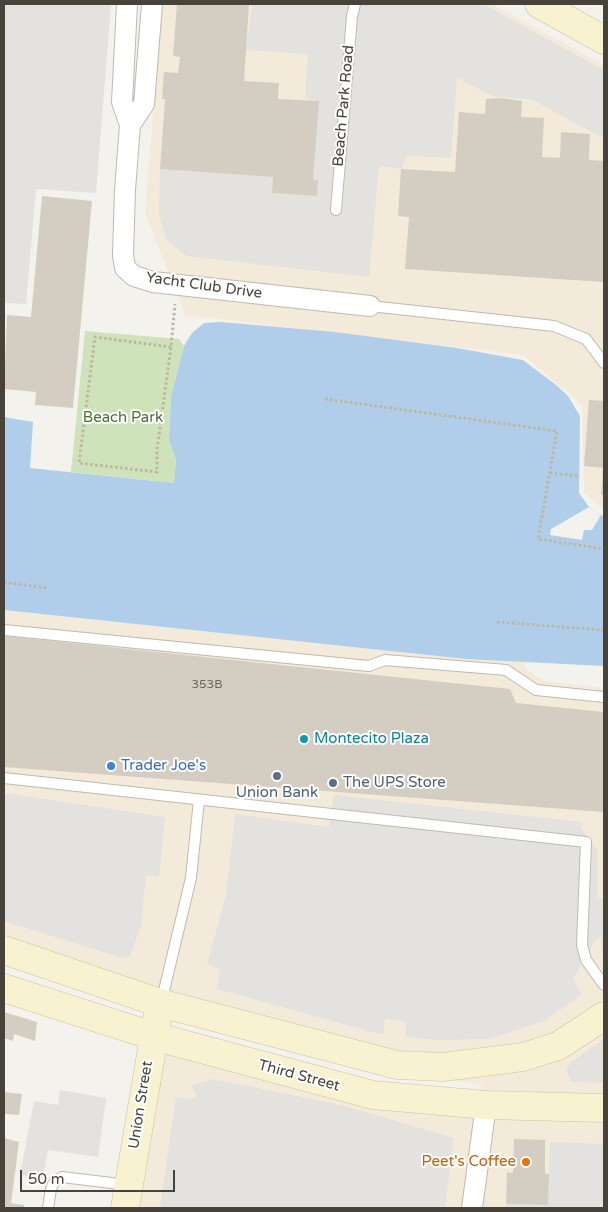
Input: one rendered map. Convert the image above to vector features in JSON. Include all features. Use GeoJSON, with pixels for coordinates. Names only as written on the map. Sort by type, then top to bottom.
{"type":"FeatureCollection","features":[{"type":"Feature","properties":{"kind":"main road"},"geometry":{"type":"LineString","coordinates":[[538,4],[604,40]]}},
{"type":"Feature","properties":{"kind":"main road"},"geometry":{"type":"LineString","coordinates":[[4,950],[160,1003],[396,1066],[443,1067],[523,1057],[558,1046],[604,1016]]}},
{"type":"Feature","properties":{"kind":"main road","name":"Third Street"},"geometry":{"type":"LineString","coordinates":[[4,988],[153,1036],[373,1095],[486,1105],[604,1108]]}},
{"type":"Feature","properties":{"kind":"main road","name":"Union Street"},"geometry":{"type":"LineString","coordinates":[[126,1197],[160,1003]]}},
{"type":"Feature","properties":{"kind":"street","name":"Yacht Club Drive"},"geometry":{"type":"LineString","coordinates":[[127,4],[122,102],[130,125],[125,190],[123,255],[125,268],[134,276],[153,282],[370,306]]}},
{"type":"Feature","properties":{"kind":"street","name":"Yacht Club Drive"},"geometry":{"type":"LineString","coordinates":[[130,125],[144,104],[152,4]]}},
{"type":"Feature","properties":{"kind":"street"},"geometry":{"type":"LineString","coordinates":[[472,1208],[486,1105]]}},
{"type":"Feature","properties":{"kind":"lane","name":"Beach Park Road"},"geometry":{"type":"LineString","coordinates":[[336,210],[352,16],[355,4]]}},
{"type":"Feature","properties":{"kind":"lane"},"geometry":{"type":"LineString","coordinates":[[370,306],[554,326],[586,339],[604,363]]}},
{"type":"Feature","properties":{"kind":"lane"},"geometry":{"type":"LineString","coordinates":[[4,630],[369,666],[385,660],[506,670],[536,690],[604,697]]}},
{"type":"Feature","properties":{"kind":"lane"},"geometry":{"type":"LineString","coordinates":[[4,778],[586,842],[582,946],[586,960],[604,984]]}},
{"type":"Feature","properties":{"kind":"lane"},"geometry":{"type":"LineString","coordinates":[[160,1003],[191,878],[199,800]]}},
{"type":"Feature","properties":{"kind":"lane"},"geometry":{"type":"LineString","coordinates":[[48,1208],[54,1182],[62,1177],[126,1197]]}},
{"type":"Feature","properties":{"kind":"path"},"geometry":{"type":"LineString","coordinates":[[171,347],[94,337],[79,464],[157,472],[157,450],[171,347],[177,285]]}},
{"type":"Feature","properties":{"kind":"path"},"geometry":{"type":"LineString","coordinates":[[325,399],[557,431],[538,539],[604,549]]}},
{"type":"Feature","properties":{"kind":"path"},"geometry":{"type":"LineString","coordinates":[[550,472],[580,476]]}},
{"type":"Feature","properties":{"kind":"path"},"geometry":{"type":"LineString","coordinates":[[4,582],[47,588]]}},
{"type":"Feature","properties":{"kind":"path"},"geometry":{"type":"LineString","coordinates":[[497,622],[604,630]]}},
{"type":"Feature","properties":{"kind":"shaded area"},"geometry":{"type":"Polygon","coordinates":[[[4,4],[111,4],[96,193],[36,189],[26,304],[4,303],[4,4]]]}},
{"type":"Feature","properties":{"kind":"shaded area"},"geometry":{"type":"Polygon","coordinates":[[[162,4],[492,4],[604,65],[604,509],[584,493],[582,405],[523,355],[185,315],[145,213],[162,4]]]}},
{"type":"Feature","properties":{"kind":"shaded area"},"geometry":{"type":"Polygon","coordinates":[[[252,4],[483,4],[604,70],[604,132],[601,137],[533,100],[493,96],[457,78],[451,158],[407,156],[401,169],[379,166],[369,277],[187,256],[167,241],[159,215],[160,169],[273,177],[272,193],[317,196],[318,180],[313,180],[318,101],[305,98],[308,54],[246,50],[252,4]]]}},
{"type":"Feature","properties":{"kind":"shaded area","name":"Montecito Plaza"},"geometry":{"type":"Polygon","coordinates":[[[4,610],[466,659],[526,662],[525,668],[544,681],[604,688],[604,1208],[130,1208],[160,1044],[481,1116],[481,1084],[360,1070],[152,1011],[4,966],[4,610]]]}},
{"type":"Feature","properties":{"kind":"shaded area"},"geometry":{"type":"Polygon","coordinates":[[[4,793],[165,817],[159,877],[146,875],[141,926],[130,956],[122,958],[4,921],[4,793]]]}},
{"type":"Feature","properties":{"kind":"shaded area"},"geometry":{"type":"Polygon","coordinates":[[[334,795],[582,822],[581,828],[598,852],[597,898],[604,898],[604,955],[602,955],[601,938],[597,938],[573,979],[582,994],[546,1020],[489,1039],[438,1040],[406,1037],[406,1022],[385,1019],[383,1035],[217,989],[220,969],[207,964],[226,896],[235,814],[329,827],[334,795]]]}},
{"type":"Feature","properties":{"kind":"shaded area"},"geometry":{"type":"Polygon","coordinates":[[[604,1039],[604,1083],[572,1082],[566,1071],[571,1062],[604,1039]]]}},
{"type":"Feature","properties":{"kind":"shaded area"},"geometry":{"type":"Polygon","coordinates":[[[213,1079],[341,1105],[454,1138],[445,1208],[160,1208],[176,1097],[193,1099],[197,1096],[191,1086],[213,1079]]]}},
{"type":"Feature","properties":{"kind":"shaded area"},"geometry":{"type":"Polygon","coordinates":[[[60,1090],[106,1098],[98,1157],[48,1150],[43,1179],[20,1175],[34,1101],[58,1105],[60,1090]]]}},
{"type":"Feature","properties":{"kind":"shaded area"},"geometry":{"type":"Polygon","coordinates":[[[550,1142],[604,1144],[604,1208],[505,1208],[506,1204],[548,1204],[550,1142]]]}},
{"type":"Feature","properties":{"kind":"green space","name":"Beach Park"},"geometry":{"type":"Polygon","coordinates":[[[85,331],[179,339],[184,346],[171,396],[169,440],[176,460],[174,483],[71,472],[85,331]]]}},
{"type":"Feature","properties":{"kind":"water"},"geometry":{"type":"Polygon","coordinates":[[[221,322],[335,332],[457,348],[523,360],[556,385],[568,396],[580,416],[579,493],[589,507],[604,517],[604,666],[466,659],[4,610],[4,417],[33,422],[30,468],[174,483],[176,460],[169,440],[171,396],[184,346],[192,333],[204,323],[221,322]]]}},
{"type":"Feature","properties":{"kind":"pier"},"geometry":{"type":"Polygon","coordinates":[[[589,507],[601,515],[592,530],[584,530],[582,540],[550,535],[551,529],[589,507]]]}},
{"type":"Feature","properties":{"kind":"building"},"geometry":{"type":"Polygon","coordinates":[[[177,4],[249,4],[244,81],[279,83],[278,99],[319,101],[313,180],[318,180],[317,196],[272,193],[273,177],[160,169],[165,99],[162,99],[164,72],[178,73],[180,57],[173,56],[177,4]]]}},
{"type":"Feature","properties":{"kind":"building"},"geometry":{"type":"Polygon","coordinates":[[[501,98],[522,101],[521,117],[544,118],[542,157],[560,158],[561,132],[590,134],[589,160],[604,161],[604,282],[405,269],[409,217],[398,216],[401,169],[455,172],[459,112],[485,114],[486,99],[501,98]]]}},
{"type":"Feature","properties":{"kind":"building"},"geometry":{"type":"Polygon","coordinates":[[[42,196],[92,201],[73,408],[35,405],[36,392],[4,389],[7,315],[31,317],[42,196]]]}},
{"type":"Feature","properties":{"kind":"building"},"geometry":{"type":"Polygon","coordinates":[[[589,400],[604,401],[604,468],[584,466],[589,400]]]}},
{"type":"Feature","properties":{"kind":"building"},"geometry":{"type":"Polygon","coordinates":[[[603,468],[604,495],[601,495],[603,468]]]}},
{"type":"Feature","properties":{"kind":"building","name":"Montecito Plaza"},"geometry":{"type":"Polygon","coordinates":[[[4,636],[510,689],[516,703],[604,712],[604,812],[4,767],[4,636]]]}},
{"type":"Feature","properties":{"kind":"building"},"geometry":{"type":"Polygon","coordinates":[[[4,1012],[37,1022],[35,1041],[14,1034],[13,1041],[4,1038],[4,1012]]]}},
{"type":"Feature","properties":{"kind":"building"},"geometry":{"type":"Polygon","coordinates":[[[4,1092],[22,1094],[19,1115],[4,1114],[4,1092]]]}},
{"type":"Feature","properties":{"kind":"building"},"geometry":{"type":"Polygon","coordinates":[[[4,1138],[19,1142],[11,1203],[24,1205],[24,1208],[4,1208],[4,1138]]]}},
{"type":"Feature","properties":{"kind":"building"},"geometry":{"type":"Polygon","coordinates":[[[514,1139],[545,1140],[545,1174],[549,1174],[548,1205],[506,1204],[507,1172],[513,1173],[514,1139]]]}},
{"type":"Feature","properties":{"kind":"place","name":"Montecito Plaza"},"geometry":{"type":"Point","coordinates":[304,739]}},
{"type":"Feature","properties":{"kind":"place","name":"Trader Joe's"},"geometry":{"type":"Point","coordinates":[111,766]}},
{"type":"Feature","properties":{"kind":"place","name":"Union Bank"},"geometry":{"type":"Point","coordinates":[277,776]}},
{"type":"Feature","properties":{"kind":"place","name":"The UPS Store"},"geometry":{"type":"Point","coordinates":[333,783]}},
{"type":"Feature","properties":{"kind":"place","name":"Peet's Coffee"},"geometry":{"type":"Point","coordinates":[526,1162]}}]}
